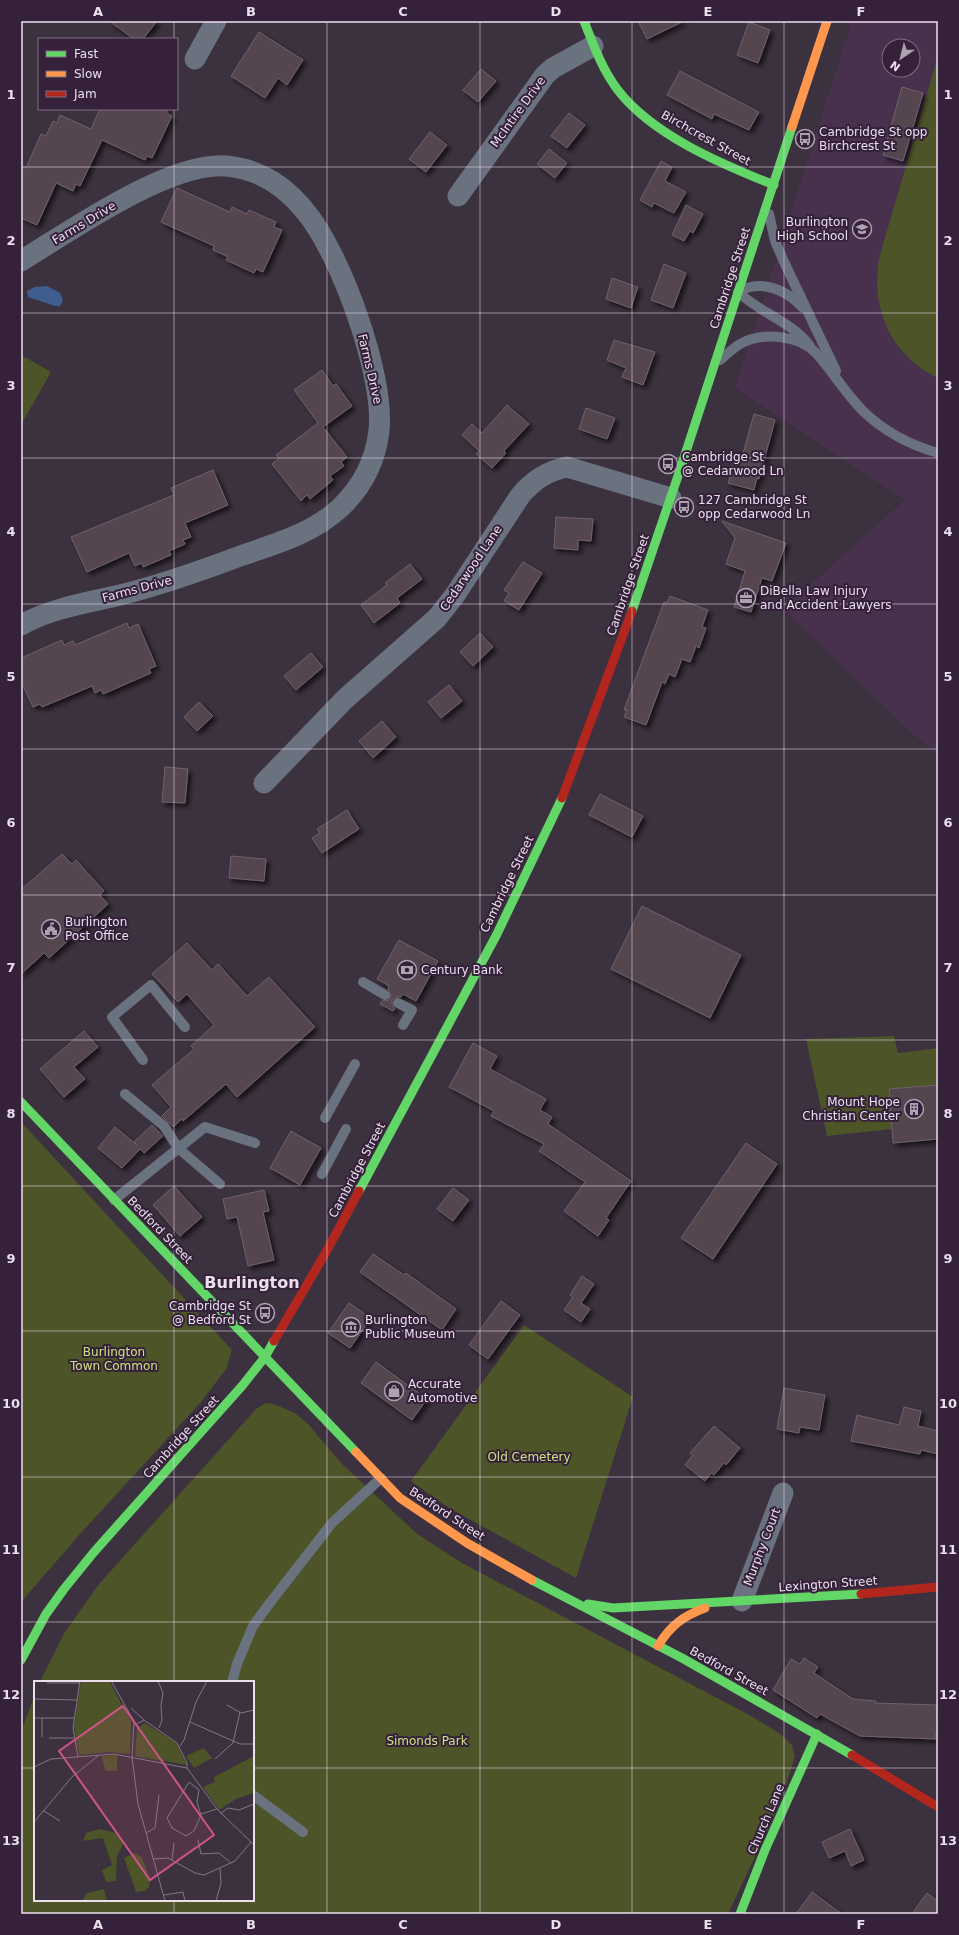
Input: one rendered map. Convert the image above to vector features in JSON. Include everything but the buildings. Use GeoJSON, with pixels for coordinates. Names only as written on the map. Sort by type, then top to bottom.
{"type":"FeatureCollection","features":[{"type":"Feature","properties":{"kind":"main road","name":"Birchcrest Street"},"geometry":{"type":"LineString","coordinates":[[584,21],[593,46],[618,90],[646,118],[677,138],[707,154],[746,174],[774,185]]}},
{"type":"Feature","properties":{"kind":"main road","name":"Cambridge Street"},"geometry":{"type":"LineString","coordinates":[[21,1660],[46,1614],[64,1589],[94,1552],[223,1408],[266,1356],[310,1282],[497,934],[568,785],[620,645],[671,498],[768,204],[826,21]]}},
{"type":"Feature","properties":{"kind":"main road","name":"Bedford Street"},"geometry":{"type":"LineString","coordinates":[[21,1102],[266,1356],[400,1498],[425,1516],[518,1572],[658,1646],[817,1734],[938,1807]]}},
{"type":"Feature","properties":{"kind":"main road","name":"Lexington Street"},"geometry":{"type":"LineString","coordinates":[[575,1602],[613,1608],[836,1596],[938,1587]]}},
{"type":"Feature","properties":{"kind":"main road","name":"Lexington Street"},"geometry":{"type":"LineString","coordinates":[[658,1646],[678,1619],[686,1614],[719,1603]]}},
{"type":"Feature","properties":{"kind":"main road","name":"Church Lane"},"geometry":{"type":"LineString","coordinates":[[740,1914],[765,1850],[817,1734]]}},
{"type":"Feature","properties":{"kind":"street"},"geometry":{"type":"LineString","coordinates":[[195,59],[216,21]]}},
{"type":"Feature","properties":{"kind":"street","name":"McIntire Drive"},"geometry":{"type":"LineString","coordinates":[[458,196],[545,75],[553,68],[593,46]]}},
{"type":"Feature","properties":{"kind":"street","name":"Farms Drive"},"geometry":{"type":"LineString","coordinates":[[21,261],[123,199],[172,177],[199,169],[223,166],[248,170],[259,174],[280,186],[307,213],[333,256],[360,322],[373,372],[380,410],[376,448],[372,465],[363,480],[340,508],[311,529],[281,542],[179,578],[123,594],[66,607],[44,614],[21,625]]}},
{"type":"Feature","properties":{"kind":"street","name":"Cedarwood Lane"},"geometry":{"type":"LineString","coordinates":[[264,783],[345,698],[437,618],[456,595],[520,496],[529,485],[538,478],[553,470],[567,467],[671,498]]}},
{"type":"Feature","properties":{"kind":"street","name":"Murphy Court"},"geometry":{"type":"LineString","coordinates":[[742,1601],[783,1492]]}},
{"type":"Feature","properties":{"kind":"lane"},"geometry":{"type":"LineString","coordinates":[[768,204],[775,241],[830,360],[847,391]]}},
{"type":"Feature","properties":{"kind":"lane"},"geometry":{"type":"LineString","coordinates":[[812,319],[794,298],[778,288],[745,288],[738,292],[746,300],[791,327],[805,339],[865,413],[894,435],[922,448],[938,453]]}},
{"type":"Feature","properties":{"kind":"lane"},"geometry":{"type":"LineString","coordinates":[[715,364],[744,342],[761,338],[772,337],[798,342],[815,352]]}},
{"type":"Feature","properties":{"kind":"lane"},"geometry":{"type":"LineString","coordinates":[[363,982],[385,995]]}},
{"type":"Feature","properties":{"kind":"lane"},"geometry":{"type":"LineString","coordinates":[[143,1060],[112,1017],[151,984],[185,1027]]}},
{"type":"Feature","properties":{"kind":"lane"},"geometry":{"type":"LineString","coordinates":[[398,1003],[412,1010],[403,1025]]}},
{"type":"Feature","properties":{"kind":"lane"},"geometry":{"type":"LineString","coordinates":[[325,1118],[354,1064]]}},
{"type":"Feature","properties":{"kind":"lane"},"geometry":{"type":"LineString","coordinates":[[124,1094],[164,1126],[178,1148],[220,1184]]}},
{"type":"Feature","properties":{"kind":"lane"},"geometry":{"type":"LineString","coordinates":[[114,1200],[204,1126],[256,1144]]}},
{"type":"Feature","properties":{"kind":"lane"},"geometry":{"type":"LineString","coordinates":[[322,1174],[346,1129]]}},
{"type":"Feature","properties":{"kind":"lane"},"geometry":{"type":"LineString","coordinates":[[232,1681],[237,1664],[253,1626],[269,1604],[332,1523],[381,1478]]}},
{"type":"Feature","properties":{"kind":"lane"},"geometry":{"type":"LineString","coordinates":[[254,1796],[303,1832]]}},
{"type":"Feature","properties":{"kind":"shaded area","name":"Burlington High School"},"geometry":{"type":"Polygon","coordinates":[[[852,21],[938,21],[938,755],[904,726],[783,609],[905,500],[735,388],[852,21]]]}},
{"type":"Feature","properties":{"kind":"green space"},"geometry":{"type":"Polygon","coordinates":[[[938,56],[938,378],[921,368],[907,357],[896,343],[887,327],[881,310],[877,274],[880,255],[938,56]]]}},
{"type":"Feature","properties":{"kind":"green space"},"geometry":{"type":"Polygon","coordinates":[[[21,355],[51,372],[21,425],[21,355]]]}},
{"type":"Feature","properties":{"kind":"green space"},"geometry":{"type":"Polygon","coordinates":[[[894,1036],[898,1053],[938,1048],[938,1085],[890,1089],[892,1129],[827,1136],[806,1039],[894,1036]]]}},
{"type":"Feature","properties":{"kind":"green space","name":"Burlington Town Common"},"geometry":{"type":"Polygon","coordinates":[[[21,1122],[232,1350],[226,1369],[201,1402],[81,1533],[21,1602],[21,1122]]]}},
{"type":"Feature","properties":{"kind":"green space","name":"Old Cemetery"},"geometry":{"type":"Polygon","coordinates":[[[524,1325],[633,1397],[576,1578],[449,1508],[411,1481],[524,1325]]]}},
{"type":"Feature","properties":{"kind":"green space","name":"Simonds Park"},"geometry":{"type":"Polygon","coordinates":[[[266,1403],[274,1404],[295,1413],[308,1424],[341,1463],[416,1533],[462,1563],[751,1716],[779,1733],[792,1745],[795,1756],[783,1794],[728,1914],[21,1914],[21,1732],[34,1697],[34,1901],[254,1901],[254,1681],[40,1681],[65,1632],[99,1584],[256,1409],[266,1403]]]}},
{"type":"Feature","properties":{"kind":"water"},"geometry":{"type":"Polygon","coordinates":[[[47,286],[60,293],[63,300],[60,306],[55,306],[28,297],[27,291],[35,287],[47,286]]]}},
{"type":"Feature","properties":{"kind":"traffic: fast"},"geometry":{"type":"LineString","coordinates":[[584,21],[598,56],[617,89],[649,120],[668,134],[710,158],[774,185]]}},
{"type":"Feature","properties":{"kind":"traffic: fast"},"geometry":{"type":"LineString","coordinates":[[632,611],[680,470],[792,127]]}},
{"type":"Feature","properties":{"kind":"traffic: fast"},"geometry":{"type":"LineString","coordinates":[[359,1191],[497,934],[562,798]]}},
{"type":"Feature","properties":{"kind":"traffic: fast"},"geometry":{"type":"LineString","coordinates":[[21,1102],[356,1452]]}},
{"type":"Feature","properties":{"kind":"traffic: fast"},"geometry":{"type":"LineString","coordinates":[[21,1660],[46,1614],[64,1589],[94,1552],[242,1386],[265,1357],[274,1341]]}},
{"type":"Feature","properties":{"kind":"traffic: fast"},"geometry":{"type":"LineString","coordinates":[[532,1580],[682,1658],[852,1755]]}},
{"type":"Feature","properties":{"kind":"traffic: fast"},"geometry":{"type":"LineString","coordinates":[[588,1604],[613,1608],[861,1594]]}},
{"type":"Feature","properties":{"kind":"traffic: fast"},"geometry":{"type":"LineString","coordinates":[[740,1914],[765,1850],[817,1734]]}},
{"type":"Feature","properties":{"kind":"traffic: slow"},"geometry":{"type":"LineString","coordinates":[[792,127],[827,21]]}},
{"type":"Feature","properties":{"kind":"traffic: slow"},"geometry":{"type":"LineString","coordinates":[[356,1452],[400,1498],[467,1543],[532,1580]]}},
{"type":"Feature","properties":{"kind":"traffic: slow"},"geometry":{"type":"LineString","coordinates":[[658,1646],[667,1633],[678,1622],[690,1614],[705,1608]]}},
{"type":"Feature","properties":{"kind":"traffic: jam"},"geometry":{"type":"LineString","coordinates":[[562,798],[632,611]]}},
{"type":"Feature","properties":{"kind":"traffic: jam"},"geometry":{"type":"LineString","coordinates":[[274,1341],[326,1252],[359,1191]]}},
{"type":"Feature","properties":{"kind":"traffic: jam"},"geometry":{"type":"LineString","coordinates":[[861,1594],[938,1587]]}},
{"type":"Feature","properties":{"kind":"traffic: jam"},"geometry":{"type":"LineString","coordinates":[[852,1755],[938,1807]]}},
{"type":"Feature","properties":{"kind":"place","name":"Cambridge St opp Birchcrest St"},"geometry":{"type":"Point","coordinates":[805,139]}},
{"type":"Feature","properties":{"kind":"place","name":"Burlington High School"},"geometry":{"type":"Point","coordinates":[862,229]}},
{"type":"Feature","properties":{"kind":"place","name":"Cambridge St @ Cedarwood Ln"},"geometry":{"type":"Point","coordinates":[668,464]}},
{"type":"Feature","properties":{"kind":"place","name":"127 Cambridge St opp Cedarwood Ln"},"geometry":{"type":"Point","coordinates":[684,507]}},
{"type":"Feature","properties":{"kind":"place","name":"DiBella Law Injury and Accident Lawyers"},"geometry":{"type":"Point","coordinates":[746,598]}},
{"type":"Feature","properties":{"kind":"place","name":"Burlington Post Office"},"geometry":{"type":"Point","coordinates":[51,929]}},
{"type":"Feature","properties":{"kind":"place","name":"Century Bank"},"geometry":{"type":"Point","coordinates":[407,970]}},
{"type":"Feature","properties":{"kind":"place","name":"Mount Hope Christian Center"},"geometry":{"type":"Point","coordinates":[914,1109]}},
{"type":"Feature","properties":{"kind":"place","name":"Cambridge St @ Bedford St"},"geometry":{"type":"Point","coordinates":[265,1313]}},
{"type":"Feature","properties":{"kind":"place","name":"Burlington Public Museum"},"geometry":{"type":"Point","coordinates":[351,1327]}},
{"type":"Feature","properties":{"kind":"place","name":"Accurate Automotive"},"geometry":{"type":"Point","coordinates":[394,1391]}},
{"type":"Feature","properties":{"kind":"district","name":"Burlington"},"geometry":{"type":"Point","coordinates":[252,1282]}}]}
